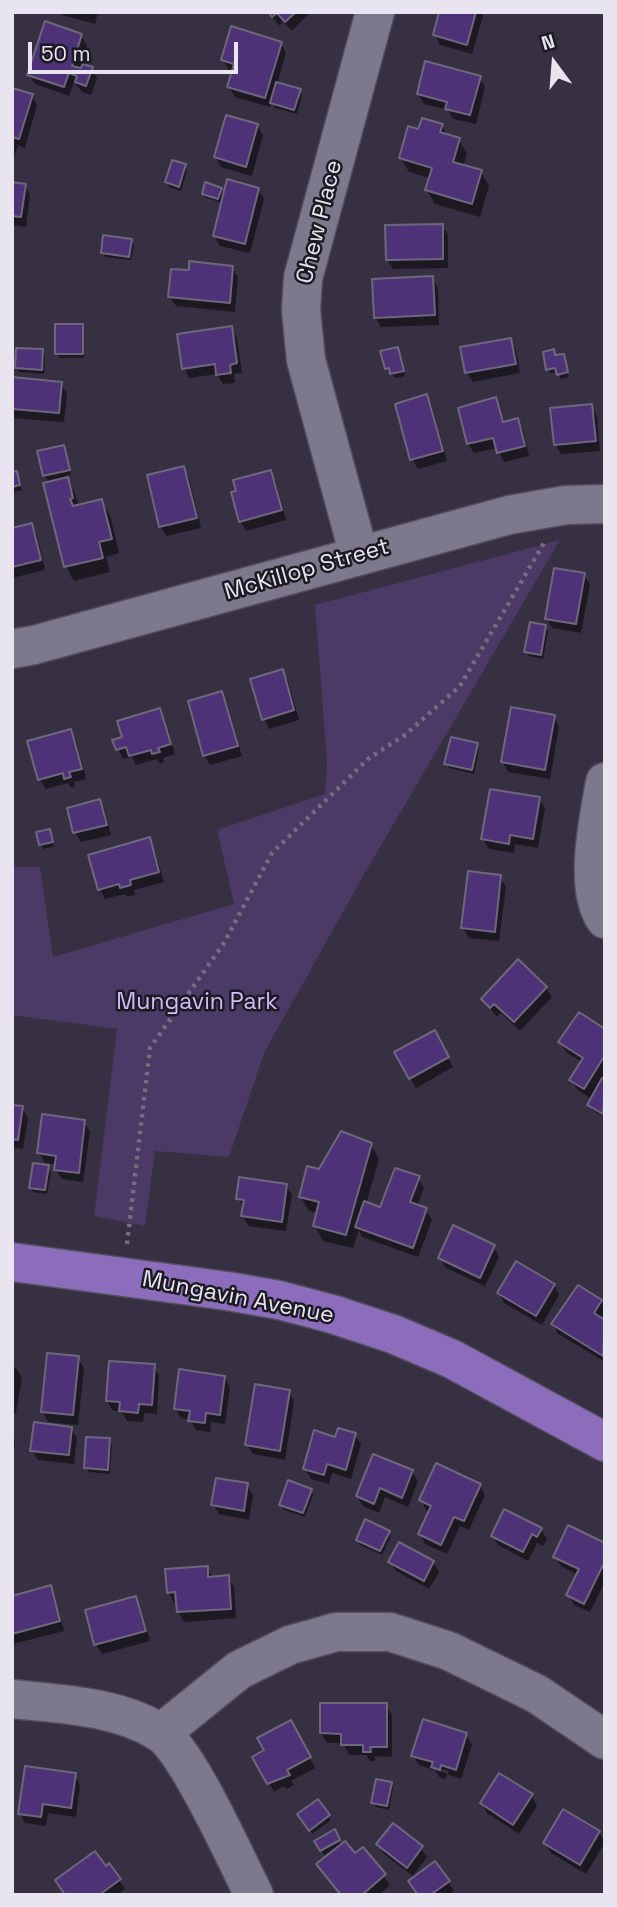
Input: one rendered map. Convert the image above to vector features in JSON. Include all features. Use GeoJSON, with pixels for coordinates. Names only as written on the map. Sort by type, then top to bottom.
{"type":"FeatureCollection","features":[{"type":"Feature","properties":{"kind":"main road","name":"Mungavin Avenue"},"geometry":{"type":"LineString","coordinates":[[12,1262],[279,1300],[332,1314],[393,1334],[452,1359],[605,1442]]}},
{"type":"Feature","properties":{"kind":"street","name":"Chew Place"},"geometry":{"type":"LineString","coordinates":[[359,555],[306,360],[301,310],[303,278],[375,12]]}},
{"type":"Feature","properties":{"kind":"street","name":"McKillop Street"},"geometry":{"type":"LineString","coordinates":[[12,649],[124,621],[509,515],[566,505],[605,504]]}},
{"type":"Feature","properties":{"kind":"street"},"geometry":{"type":"LineString","coordinates":[[605,782],[593,856],[599,911],[605,919]]}},
{"type":"Feature","properties":{"kind":"street"},"geometry":{"type":"LineString","coordinates":[[162,1733],[239,1670],[290,1645],[336,1632],[390,1632],[449,1651],[537,1694],[605,1740]]}},
{"type":"Feature","properties":{"kind":"street"},"geometry":{"type":"LineString","coordinates":[[12,1699],[78,1706],[132,1719],[162,1733],[194,1777],[254,1895]]}},
{"type":"Feature","properties":{"kind":"path"},"geometry":{"type":"LineString","coordinates":[[123,1276],[150,1048],[224,943],[272,853],[368,759],[405,736],[460,686],[566,505]]}},
{"type":"Feature","properties":{"kind":"green space","name":"Mungavin Park"},"geometry":{"type":"Polygon","coordinates":[[[560,540],[362,878],[265,1051],[229,1157],[155,1151],[145,1226],[94,1216],[117,1029],[12,1015],[12,867],[40,867],[53,957],[234,904],[217,830],[325,794],[327,761],[315,605],[560,540]]]}},
{"type":"Feature","properties":{"kind":"building"},"geometry":{"type":"Polygon","coordinates":[[[268,12],[296,12],[285,22],[277,13],[272,17],[268,12]]]}},
{"type":"Feature","properties":{"kind":"building"},"geometry":{"type":"Polygon","coordinates":[[[439,12],[476,12],[467,45],[433,35],[439,12]]]}},
{"type":"Feature","properties":{"kind":"building"},"geometry":{"type":"Polygon","coordinates":[[[45,21],[82,34],[72,66],[81,68],[83,64],[93,67],[86,86],[75,82],[77,76],[69,73],[64,87],[27,75],[45,21]]]}},
{"type":"Feature","properties":{"kind":"building"},"geometry":{"type":"Polygon","coordinates":[[[231,26],[282,42],[265,98],[227,87],[234,64],[221,60],[231,26]]]}},
{"type":"Feature","properties":{"kind":"building"},"geometry":{"type":"Polygon","coordinates":[[[425,61],[481,76],[470,115],[445,109],[447,102],[417,94],[425,61]]]}},
{"type":"Feature","properties":{"kind":"building"},"geometry":{"type":"Polygon","coordinates":[[[276,82],[301,89],[294,110],[270,103],[276,82]]]}},
{"type":"Feature","properties":{"kind":"building"},"geometry":{"type":"Polygon","coordinates":[[[12,88],[33,94],[19,139],[12,137],[12,88]]]}},
{"type":"Feature","properties":{"kind":"building"},"geometry":{"type":"Polygon","coordinates":[[[226,115],[258,124],[246,167],[214,157],[226,115]]]}},
{"type":"Feature","properties":{"kind":"building"},"geometry":{"type":"Polygon","coordinates":[[[422,118],[443,124],[440,132],[460,138],[453,162],[482,170],[472,204],[425,190],[432,168],[399,158],[408,126],[418,129],[422,118]]]}},
{"type":"Feature","properties":{"kind":"building"},"geometry":{"type":"Polygon","coordinates":[[[172,160],[186,164],[179,187],[165,182],[172,160]]]}},
{"type":"Feature","properties":{"kind":"building"},"geometry":{"type":"Polygon","coordinates":[[[227,179],[259,188],[245,244],[213,236],[227,179]]]}},
{"type":"Feature","properties":{"kind":"building"},"geometry":{"type":"Polygon","coordinates":[[[12,182],[26,184],[21,217],[12,216],[12,182]]]}},
{"type":"Feature","properties":{"kind":"building"},"geometry":{"type":"Polygon","coordinates":[[[205,182],[222,188],[218,199],[202,194],[205,182]]]}},
{"type":"Feature","properties":{"kind":"building"},"geometry":{"type":"Polygon","coordinates":[[[443,224],[443,259],[386,260],[385,225],[443,224]]]}},
{"type":"Feature","properties":{"kind":"building"},"geometry":{"type":"Polygon","coordinates":[[[103,235],[132,239],[129,257],[101,253],[103,235]]]}},
{"type":"Feature","properties":{"kind":"building"},"geometry":{"type":"Polygon","coordinates":[[[189,261],[233,266],[230,303],[168,297],[171,269],[189,270],[189,261]]]}},
{"type":"Feature","properties":{"kind":"building"},"geometry":{"type":"Polygon","coordinates":[[[433,276],[435,315],[374,318],[372,279],[433,276]]]}},
{"type":"Feature","properties":{"kind":"building"},"geometry":{"type":"Polygon","coordinates":[[[55,324],[83,324],[83,354],[55,354],[55,324]]]}},
{"type":"Feature","properties":{"kind":"building"},"geometry":{"type":"Polygon","coordinates":[[[232,326],[237,363],[230,365],[231,373],[216,375],[215,364],[182,369],[177,334],[232,326]]]}},
{"type":"Feature","properties":{"kind":"building"},"geometry":{"type":"Polygon","coordinates":[[[511,338],[516,364],[465,373],[460,347],[511,338]]]}},
{"type":"Feature","properties":{"kind":"building"},"geometry":{"type":"Polygon","coordinates":[[[398,347],[404,371],[390,374],[389,368],[385,369],[380,351],[398,347]]]}},
{"type":"Feature","properties":{"kind":"building"},"geometry":{"type":"Polygon","coordinates":[[[16,348],[43,349],[42,370],[15,368],[16,348]]]}},
{"type":"Feature","properties":{"kind":"building"},"geometry":{"type":"Polygon","coordinates":[[[554,349],[555,355],[564,354],[568,372],[557,375],[555,368],[546,370],[543,352],[554,349]]]}},
{"type":"Feature","properties":{"kind":"building"},"geometry":{"type":"Polygon","coordinates":[[[12,377],[62,382],[59,413],[12,409],[12,377]]]}},
{"type":"Feature","properties":{"kind":"building"},"geometry":{"type":"Polygon","coordinates":[[[427,394],[443,451],[410,460],[395,404],[427,394]]]}},
{"type":"Feature","properties":{"kind":"building"},"geometry":{"type":"Polygon","coordinates":[[[496,397],[503,422],[518,418],[525,446],[497,453],[493,438],[467,444],[458,408],[496,397]]]}},
{"type":"Feature","properties":{"kind":"building"},"geometry":{"type":"Polygon","coordinates":[[[592,404],[596,441],[554,445],[550,408],[592,404]]]}},
{"type":"Feature","properties":{"kind":"building"},"geometry":{"type":"Polygon","coordinates":[[[64,445],[70,470],[43,476],[37,451],[64,445]]]}},
{"type":"Feature","properties":{"kind":"building"},"geometry":{"type":"Polygon","coordinates":[[[184,466],[197,518],[159,527],[147,475],[184,466]]]}},
{"type":"Feature","properties":{"kind":"building"},"geometry":{"type":"Polygon","coordinates":[[[271,470],[282,510],[239,522],[231,492],[236,491],[233,480],[271,470]]]}},
{"type":"Feature","properties":{"kind":"building"},"geometry":{"type":"Polygon","coordinates":[[[17,471],[20,485],[12,487],[12,472],[17,471]]]}},
{"type":"Feature","properties":{"kind":"building"},"geometry":{"type":"Polygon","coordinates":[[[68,477],[73,506],[102,499],[112,539],[99,542],[103,558],[64,567],[43,483],[68,477]]]}},
{"type":"Feature","properties":{"kind":"building"},"geometry":{"type":"Polygon","coordinates":[[[32,523],[41,560],[12,567],[12,528],[32,523]]]}},
{"type":"Feature","properties":{"kind":"building"},"geometry":{"type":"Polygon","coordinates":[[[554,568],[585,573],[576,624],[545,619],[554,568]]]}},
{"type":"Feature","properties":{"kind":"building"},"geometry":{"type":"Polygon","coordinates":[[[530,622],[546,625],[541,655],[524,652],[530,622]]]}},
{"type":"Feature","properties":{"kind":"building"},"geometry":{"type":"Polygon","coordinates":[[[283,669],[294,710],[262,720],[250,679],[283,669]]]}},
{"type":"Feature","properties":{"kind":"building"},"geometry":{"type":"Polygon","coordinates":[[[222,691],[238,746],[203,756],[188,701],[222,691]]]}},
{"type":"Feature","properties":{"kind":"building"},"geometry":{"type":"Polygon","coordinates":[[[511,707],[555,715],[545,770],[501,762],[511,707]]]}},
{"type":"Feature","properties":{"kind":"building"},"geometry":{"type":"Polygon","coordinates":[[[160,708],[171,744],[158,748],[160,752],[152,754],[151,750],[129,756],[126,747],[116,750],[112,740],[122,737],[117,721],[160,708]]]}},
{"type":"Feature","properties":{"kind":"building"},"geometry":{"type":"Polygon","coordinates":[[[71,729],[82,769],[69,772],[71,777],[64,779],[63,773],[38,780],[27,741],[71,729]]]}},
{"type":"Feature","properties":{"kind":"building"},"geometry":{"type":"Polygon","coordinates":[[[451,737],[478,743],[472,770],[444,764],[451,737]]]}},
{"type":"Feature","properties":{"kind":"building"},"geometry":{"type":"Polygon","coordinates":[[[490,789],[540,797],[533,839],[510,835],[509,844],[481,839],[490,789]]]}},
{"type":"Feature","properties":{"kind":"building"},"geometry":{"type":"Polygon","coordinates":[[[100,799],[107,825],[73,833],[67,808],[100,799]]]}},
{"type":"Feature","properties":{"kind":"building"},"geometry":{"type":"Polygon","coordinates":[[[50,829],[53,842],[39,845],[36,832],[50,829]]]}},
{"type":"Feature","properties":{"kind":"building"},"geometry":{"type":"Polygon","coordinates":[[[150,837],[159,872],[130,880],[131,885],[120,888],[119,884],[98,890],[88,855],[150,837]]]}},
{"type":"Feature","properties":{"kind":"building"},"geometry":{"type":"Polygon","coordinates":[[[468,871],[501,875],[495,932],[461,928],[468,871]]]}},
{"type":"Feature","properties":{"kind":"building"},"geometry":{"type":"Polygon","coordinates":[[[518,959],[547,987],[514,1022],[494,1004],[490,1008],[481,999],[518,959]]]}},
{"type":"Feature","properties":{"kind":"building"},"geometry":{"type":"Polygon","coordinates":[[[579,1012],[605,1029],[605,1055],[584,1089],[569,1080],[583,1058],[558,1042],[579,1012]]]}},
{"type":"Feature","properties":{"kind":"building"},"geometry":{"type":"Polygon","coordinates":[[[435,1030],[449,1057],[409,1079],[394,1052],[435,1030]]]}},
{"type":"Feature","properties":{"kind":"building"},"geometry":{"type":"Polygon","coordinates":[[[602,1078],[605,1080],[603,1114],[587,1105],[602,1078]]]}},
{"type":"Feature","properties":{"kind":"building"},"geometry":{"type":"Polygon","coordinates":[[[12,1105],[23,1106],[18,1140],[12,1139],[12,1105]]]}},
{"type":"Feature","properties":{"kind":"building"},"geometry":{"type":"Polygon","coordinates":[[[42,1114],[85,1120],[79,1173],[54,1170],[56,1156],[37,1153],[42,1114]]]}},
{"type":"Feature","properties":{"kind":"building"},"geometry":{"type":"Polygon","coordinates":[[[341,1131],[372,1143],[346,1235],[313,1226],[319,1202],[299,1197],[307,1166],[319,1169],[341,1131]]]}},
{"type":"Feature","properties":{"kind":"building"},"geometry":{"type":"Polygon","coordinates":[[[33,1163],[49,1165],[45,1190],[29,1188],[33,1163]]]}},
{"type":"Feature","properties":{"kind":"building"},"geometry":{"type":"Polygon","coordinates":[[[395,1168],[420,1176],[410,1202],[427,1208],[413,1248],[355,1227],[364,1201],[380,1207],[395,1168]]]}},
{"type":"Feature","properties":{"kind":"building"},"geometry":{"type":"Polygon","coordinates":[[[239,1177],[287,1184],[282,1222],[241,1216],[244,1200],[236,1199],[239,1177]]]}},
{"type":"Feature","properties":{"kind":"building"},"geometry":{"type":"Polygon","coordinates":[[[453,1225],[495,1245],[480,1278],[438,1258],[453,1225]]]}},
{"type":"Feature","properties":{"kind":"building"},"geometry":{"type":"Polygon","coordinates":[[[516,1261],[555,1284],[536,1316],[497,1293],[516,1261]]]}},
{"type":"Feature","properties":{"kind":"building"},"geometry":{"type":"Polygon","coordinates":[[[578,1285],[602,1300],[594,1313],[605,1320],[603,1356],[551,1324],[578,1285]]]}},
{"type":"Feature","properties":{"kind":"building"},"geometry":{"type":"Polygon","coordinates":[[[47,1353],[79,1356],[73,1415],[41,1412],[47,1353]]]}},
{"type":"Feature","properties":{"kind":"building"},"geometry":{"type":"Polygon","coordinates":[[[109,1361],[155,1364],[152,1405],[139,1404],[138,1413],[119,1411],[120,1402],[106,1401],[109,1361]]]}},
{"type":"Feature","properties":{"kind":"building"},"geometry":{"type":"Polygon","coordinates":[[[179,1369],[225,1376],[220,1415],[206,1413],[205,1423],[188,1421],[190,1411],[174,1409],[179,1369]]]}},
{"type":"Feature","properties":{"kind":"building"},"geometry":{"type":"Polygon","coordinates":[[[255,1384],[290,1390],[280,1451],[245,1445],[255,1384]]]}},
{"type":"Feature","properties":{"kind":"building"},"geometry":{"type":"Polygon","coordinates":[[[34,1422],[72,1427],[69,1455],[30,1451],[34,1422]]]}},
{"type":"Feature","properties":{"kind":"building"},"geometry":{"type":"Polygon","coordinates":[[[338,1428],[356,1433],[346,1470],[327,1464],[324,1475],[303,1469],[314,1430],[335,1437],[338,1428]]]}},
{"type":"Feature","properties":{"kind":"building"},"geometry":{"type":"Polygon","coordinates":[[[86,1437],[110,1438],[108,1470],[84,1468],[86,1437]]]}},
{"type":"Feature","properties":{"kind":"building"},"geometry":{"type":"Polygon","coordinates":[[[373,1454],[413,1470],[402,1498],[380,1488],[374,1504],[356,1496],[373,1454]]]}},
{"type":"Feature","properties":{"kind":"building"},"geometry":{"type":"Polygon","coordinates":[[[436,1463],[481,1484],[464,1521],[454,1517],[441,1545],[418,1534],[431,1506],[419,1500],[436,1463]]]}},
{"type":"Feature","properties":{"kind":"building"},"geometry":{"type":"Polygon","coordinates":[[[216,1478],[248,1483],[244,1511],[211,1505],[216,1478]]]}},
{"type":"Feature","properties":{"kind":"building"},"geometry":{"type":"Polygon","coordinates":[[[288,1480],[312,1489],[303,1513],[279,1505],[288,1480]]]}},
{"type":"Feature","properties":{"kind":"building"},"geometry":{"type":"Polygon","coordinates":[[[504,1509],[542,1528],[537,1537],[532,1534],[523,1552],[491,1536],[504,1509]]]}},
{"type":"Feature","properties":{"kind":"building"},"geometry":{"type":"Polygon","coordinates":[[[365,1519],[390,1531],[380,1551],[356,1540],[365,1519]]]}},
{"type":"Feature","properties":{"kind":"building"},"geometry":{"type":"Polygon","coordinates":[[[568,1525],[605,1543],[605,1561],[584,1604],[566,1595],[579,1569],[553,1557],[568,1525]]]}},
{"type":"Feature","properties":{"kind":"building"},"geometry":{"type":"Polygon","coordinates":[[[399,1542],[434,1561],[424,1581],[388,1562],[399,1542]]]}},
{"type":"Feature","properties":{"kind":"building"},"geometry":{"type":"Polygon","coordinates":[[[208,1566],[208,1577],[229,1575],[231,1609],[177,1612],[175,1592],[167,1593],[165,1569],[208,1566]]]}},
{"type":"Feature","properties":{"kind":"building"},"geometry":{"type":"Polygon","coordinates":[[[51,1585],[60,1621],[12,1634],[12,1596],[51,1585]]]}},
{"type":"Feature","properties":{"kind":"building"},"geometry":{"type":"Polygon","coordinates":[[[136,1596],[146,1631],[94,1645],[85,1610],[136,1596]]]}},
{"type":"Feature","properties":{"kind":"building"},"geometry":{"type":"Polygon","coordinates":[[[320,1703],[387,1703],[387,1747],[370,1747],[371,1752],[363,1752],[363,1745],[341,1745],[341,1734],[320,1733],[320,1703]]]}},
{"type":"Feature","properties":{"kind":"building"},"geometry":{"type":"Polygon","coordinates":[[[423,1719],[467,1733],[456,1770],[441,1765],[440,1770],[431,1767],[433,1762],[411,1756],[423,1719]]]}},
{"type":"Feature","properties":{"kind":"building"},"geometry":{"type":"Polygon","coordinates":[[[291,1720],[311,1757],[287,1770],[290,1775],[267,1784],[252,1757],[264,1750],[257,1738],[291,1720]]]}},
{"type":"Feature","properties":{"kind":"building"},"geometry":{"type":"Polygon","coordinates":[[[25,1766],[76,1773],[71,1808],[43,1804],[41,1817],[18,1814],[25,1766]]]}},
{"type":"Feature","properties":{"kind":"building"},"geometry":{"type":"Polygon","coordinates":[[[499,1773],[533,1794],[513,1825],[480,1803],[499,1773]]]}},
{"type":"Feature","properties":{"kind":"building"},"geometry":{"type":"Polygon","coordinates":[[[376,1779],[392,1782],[387,1806],[371,1803],[376,1779]]]}},
{"type":"Feature","properties":{"kind":"building"},"geometry":{"type":"Polygon","coordinates":[[[318,1799],[330,1815],[309,1831],[297,1814],[318,1799]]]}},
{"type":"Feature","properties":{"kind":"building"},"geometry":{"type":"Polygon","coordinates":[[[563,1809],[600,1831],[580,1865],[543,1843],[563,1809]]]}},
{"type":"Feature","properties":{"kind":"building"},"geometry":{"type":"Polygon","coordinates":[[[393,1823],[423,1846],[407,1868],[376,1844],[393,1823]]]}},
{"type":"Feature","properties":{"kind":"building"},"geometry":{"type":"Polygon","coordinates":[[[335,1829],[340,1840],[320,1851],[314,1841],[335,1829]]]}},
{"type":"Feature","properties":{"kind":"building"},"geometry":{"type":"Polygon","coordinates":[[[345,1841],[355,1853],[363,1847],[386,1874],[362,1895],[341,1895],[316,1864],[345,1841]]]}},
{"type":"Feature","properties":{"kind":"building"},"geometry":{"type":"Polygon","coordinates":[[[95,1851],[106,1866],[109,1863],[121,1879],[99,1895],[65,1895],[55,1880],[95,1851]]]}},
{"type":"Feature","properties":{"kind":"building"},"geometry":{"type":"Polygon","coordinates":[[[435,1861],[450,1881],[433,1893],[434,1895],[418,1895],[408,1881],[435,1861]]]}}]}
